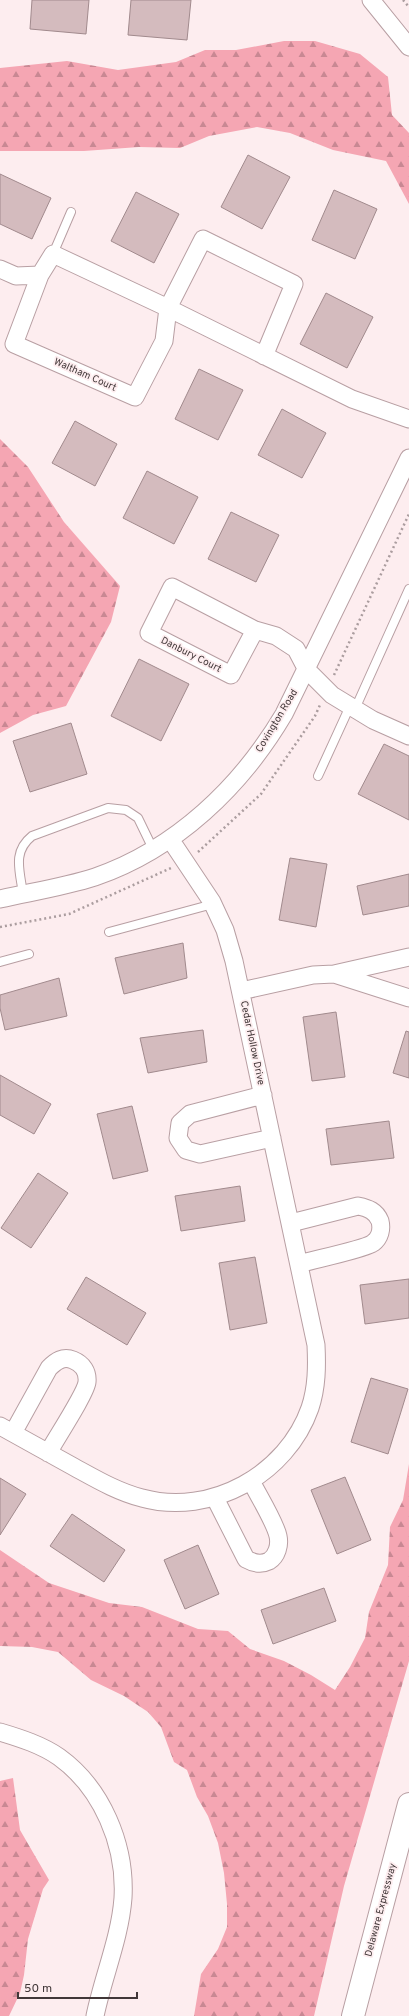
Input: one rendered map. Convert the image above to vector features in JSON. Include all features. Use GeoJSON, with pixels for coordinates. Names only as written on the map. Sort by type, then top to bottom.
{"type":"FeatureCollection","features":[{"type":"Feature","properties":{"kind":"highway","name":"Delaware Expressway"},"geometry":{"type":"LineString","coordinates":[[353,2016],[409,1804]]}},
{"type":"Feature","properties":{"kind":"street"},"geometry":{"type":"LineString","coordinates":[[371,0],[409,47]]}},
{"type":"Feature","properties":{"kind":"street","name":"Waltham Court"},"geometry":{"type":"LineString","coordinates":[[53,254],[40,275],[14,344],[135,397],[164,341],[168,308],[203,239],[294,284],[264,356]]}},
{"type":"Feature","properties":{"kind":"street"},"geometry":{"type":"LineString","coordinates":[[53,254],[168,308],[352,399],[409,418]]}},
{"type":"Feature","properties":{"kind":"street"},"geometry":{"type":"LineString","coordinates":[[0,268],[16,276],[40,275]]}},
{"type":"Feature","properties":{"kind":"street","name":"Covington Road"},"geometry":{"type":"LineString","coordinates":[[0,899],[94,877],[126,864],[154,849],[194,822],[252,762],[269,740],[307,670],[409,458]]}},
{"type":"Feature","properties":{"kind":"street","name":"Danbury Court"},"geometry":{"type":"LineString","coordinates":[[255,630],[231,675],[149,633],[172,587],[255,630],[276,636],[296,649],[307,670],[332,694],[373,720],[409,736]]}},
{"type":"Feature","properties":{"kind":"street","name":"Cedar Hollow Drive"},"geometry":{"type":"LineString","coordinates":[[48,1452],[87,1383],[84,1368],[79,1363],[69,1358],[58,1360],[49,1368],[7,1430],[114,1489],[143,1499],[166,1502],[194,1502],[215,1498],[231,1492],[251,1481],[272,1464],[293,1440],[304,1422],[314,1392],[317,1372],[316,1345],[241,991],[225,930],[213,904],[170,839]]}},
{"type":"Feature","properties":{"kind":"street","name":"Cedar Hollow Drive"},"geometry":{"type":"LineString","coordinates":[[241,991],[313,975],[334,974],[409,957]]}},
{"type":"Feature","properties":{"kind":"street","name":"Cedar Hollow Drive"},"geometry":{"type":"LineString","coordinates":[[334,974],[409,998]]}},
{"type":"Feature","properties":{"kind":"street","name":"Cedar Hollow Drive"},"geometry":{"type":"LineString","coordinates":[[263,1095],[190,1114],[180,1124],[178,1138],[186,1150],[200,1154],[272,1138]]}},
{"type":"Feature","properties":{"kind":"street"},"geometry":{"type":"LineString","coordinates":[[291,1223],[358,1206],[368,1208],[374,1212],[379,1220],[380,1233],[372,1244],[299,1264]]}},
{"type":"Feature","properties":{"kind":"street"},"geometry":{"type":"LineString","coordinates":[[215,1498],[246,1559],[259,1564],[269,1561],[279,1547],[278,1536],[251,1481]]}},
{"type":"Feature","properties":{"kind":"street"},"geometry":{"type":"LineString","coordinates":[[0,1732],[15,1736],[59,1757],[73,1769],[91,1790],[104,1810],[113,1829],[123,1878],[123,1898],[118,1930],[95,2016]]}},
{"type":"Feature","properties":{"kind":"lane"},"geometry":{"type":"LineString","coordinates":[[53,254],[70,212]]}},
{"type":"Feature","properties":{"kind":"lane"},"geometry":{"type":"LineString","coordinates":[[318,776],[353,707],[409,589]]}},
{"type":"Feature","properties":{"kind":"lane"},"geometry":{"type":"LineString","coordinates":[[23,894],[19,857],[23,843],[32,836],[108,808],[126,810],[138,818],[154,849]]}},
{"type":"Feature","properties":{"kind":"lane"},"geometry":{"type":"LineString","coordinates":[[109,932],[213,904]]}},
{"type":"Feature","properties":{"kind":"lane"},"geometry":{"type":"LineString","coordinates":[[0,962],[29,954]]}},
{"type":"Feature","properties":{"kind":"path"},"geometry":{"type":"LineString","coordinates":[[402,0],[409,7]]}},
{"type":"Feature","properties":{"kind":"green space"},"geometry":{"type":"Polygon","coordinates":[[[284,41],[315,41],[360,54],[388,77],[392,115],[409,133],[409,204],[386,161],[333,150],[290,133],[257,127],[209,136],[180,148],[139,147],[84,151],[0,151],[0,68],[67,61],[118,70],[176,62],[205,50],[236,50],[284,41]]]}},
{"type":"Feature","properties":{"kind":"green space"},"geometry":{"type":"Polygon","coordinates":[[[0,439],[28,467],[64,522],[120,586],[111,622],[66,706],[33,715],[0,733],[0,439]]]}},
{"type":"Feature","properties":{"kind":"green space"},"geometry":{"type":"Polygon","coordinates":[[[409,1464],[409,1661],[344,1886],[314,2016],[194,2016],[201,1974],[218,1949],[227,1927],[227,1904],[224,1873],[218,1843],[208,1816],[197,1797],[187,1770],[174,1762],[161,1727],[148,1712],[124,1696],[91,1680],[58,1652],[32,1647],[0,1646],[0,1550],[49,1583],[109,1603],[142,1607],[198,1629],[228,1631],[250,1649],[284,1661],[335,1690],[350,1667],[365,1638],[369,1612],[388,1565],[390,1527],[403,1500],[409,1464]]]}},
{"type":"Feature","properties":{"kind":"green space"},"geometry":{"type":"Polygon","coordinates":[[[13,1778],[20,1830],[49,1880],[43,1889],[28,1939],[24,1975],[20,1993],[9,2016],[0,2016],[0,1781],[13,1778]]]}},
{"type":"Feature","properties":{"kind":"building"},"geometry":{"type":"Polygon","coordinates":[[[32,0],[89,0],[86,34],[30,29],[32,0]]]}},
{"type":"Feature","properties":{"kind":"building"},"geometry":{"type":"Polygon","coordinates":[[[131,0],[191,0],[187,40],[128,35],[131,0]]]}},
{"type":"Feature","properties":{"kind":"building"},"geometry":{"type":"Polygon","coordinates":[[[248,155],[290,177],[262,229],[221,207],[248,155]]]}},
{"type":"Feature","properties":{"kind":"building"},"geometry":{"type":"Polygon","coordinates":[[[0,174],[51,198],[32,239],[0,224],[0,174]]]}},
{"type":"Feature","properties":{"kind":"building"},"geometry":{"type":"Polygon","coordinates":[[[334,190],[377,209],[355,259],[312,240],[334,190]]]}},
{"type":"Feature","properties":{"kind":"building"},"geometry":{"type":"Polygon","coordinates":[[[136,192],[179,214],[154,263],[111,241],[136,192]]]}},
{"type":"Feature","properties":{"kind":"building"},"geometry":{"type":"Polygon","coordinates":[[[326,293],[373,317],[347,368],[300,344],[326,293]]]}},
{"type":"Feature","properties":{"kind":"building"},"geometry":{"type":"Polygon","coordinates":[[[199,369],[243,390],[218,440],[175,419],[199,369]]]}},
{"type":"Feature","properties":{"kind":"building"},"geometry":{"type":"Polygon","coordinates":[[[282,409],[326,433],[302,478],[258,455],[282,409]]]}},
{"type":"Feature","properties":{"kind":"building"},"geometry":{"type":"Polygon","coordinates":[[[75,421],[117,444],[95,486],[52,463],[75,421]]]}},
{"type":"Feature","properties":{"kind":"building"},"geometry":{"type":"Polygon","coordinates":[[[147,471],[198,497],[174,544],[123,518],[147,471]]]}},
{"type":"Feature","properties":{"kind":"building"},"geometry":{"type":"Polygon","coordinates":[[[231,512],[279,535],[256,582],[208,559],[231,512]]]}},
{"type":"Feature","properties":{"kind":"building"},"geometry":{"type":"Polygon","coordinates":[[[139,659],[189,684],[161,741],[111,716],[139,659]]]}},
{"type":"Feature","properties":{"kind":"building"},"geometry":{"type":"Polygon","coordinates":[[[71,723],[87,774],[30,792],[13,741],[71,723]]]}},
{"type":"Feature","properties":{"kind":"building"},"geometry":{"type":"Polygon","coordinates":[[[384,744],[409,756],[409,820],[358,794],[384,744]]]}},
{"type":"Feature","properties":{"kind":"building"},"geometry":{"type":"Polygon","coordinates":[[[290,858],[327,864],[316,927],[279,920],[290,858]]]}},
{"type":"Feature","properties":{"kind":"building"},"geometry":{"type":"Polygon","coordinates":[[[409,874],[409,906],[363,915],[357,886],[409,874]]]}},
{"type":"Feature","properties":{"kind":"building"},"geometry":{"type":"Polygon","coordinates":[[[183,943],[187,978],[124,994],[115,958],[183,943]]]}},
{"type":"Feature","properties":{"kind":"building"},"geometry":{"type":"Polygon","coordinates":[[[59,978],[67,1016],[5,1030],[0,1008],[0,995],[59,978]]]}},
{"type":"Feature","properties":{"kind":"building"},"geometry":{"type":"Polygon","coordinates":[[[336,1012],[345,1077],[312,1081],[303,1017],[336,1012]]]}},
{"type":"Feature","properties":{"kind":"building"},"geometry":{"type":"Polygon","coordinates":[[[203,1030],[207,1062],[148,1073],[140,1038],[203,1030]]]}},
{"type":"Feature","properties":{"kind":"building"},"geometry":{"type":"Polygon","coordinates":[[[406,1031],[409,1032],[409,1078],[393,1073],[406,1031]]]}},
{"type":"Feature","properties":{"kind":"building"},"geometry":{"type":"Polygon","coordinates":[[[0,1075],[51,1104],[34,1134],[0,1115],[0,1075]]]}},
{"type":"Feature","properties":{"kind":"building"},"geometry":{"type":"Polygon","coordinates":[[[132,1106],[148,1171],[113,1179],[97,1114],[132,1106]]]}},
{"type":"Feature","properties":{"kind":"building"},"geometry":{"type":"Polygon","coordinates":[[[389,1121],[394,1158],[331,1165],[326,1129],[389,1121]]]}},
{"type":"Feature","properties":{"kind":"building"},"geometry":{"type":"Polygon","coordinates":[[[38,1173],[68,1193],[31,1248],[1,1228],[38,1173]]]}},
{"type":"Feature","properties":{"kind":"building"},"geometry":{"type":"Polygon","coordinates":[[[240,1186],[245,1221],[181,1231],[175,1196],[240,1186]]]}},
{"type":"Feature","properties":{"kind":"building"},"geometry":{"type":"Polygon","coordinates":[[[255,1257],[267,1323],[230,1330],[219,1263],[255,1257]]]}},
{"type":"Feature","properties":{"kind":"building"},"geometry":{"type":"Polygon","coordinates":[[[86,1277],[146,1313],[127,1345],[67,1309],[86,1277]]]}},
{"type":"Feature","properties":{"kind":"building"},"geometry":{"type":"Polygon","coordinates":[[[409,1279],[409,1318],[365,1324],[360,1285],[409,1279]]]}},
{"type":"Feature","properties":{"kind":"building"},"geometry":{"type":"Polygon","coordinates":[[[371,1378],[408,1389],[388,1454],[351,1442],[371,1378]]]}},
{"type":"Feature","properties":{"kind":"building"},"geometry":{"type":"Polygon","coordinates":[[[345,1477],[371,1540],[337,1554],[311,1490],[345,1477]]]}},
{"type":"Feature","properties":{"kind":"building"},"geometry":{"type":"Polygon","coordinates":[[[0,1478],[26,1494],[0,1535],[0,1478]]]}},
{"type":"Feature","properties":{"kind":"building"},"geometry":{"type":"Polygon","coordinates":[[[72,1514],[125,1550],[104,1582],[50,1546],[72,1514]]]}},
{"type":"Feature","properties":{"kind":"building"},"geometry":{"type":"Polygon","coordinates":[[[198,1545],[219,1594],[185,1609],[164,1560],[198,1545]]]}},
{"type":"Feature","properties":{"kind":"building"},"geometry":{"type":"Polygon","coordinates":[[[324,1588],[336,1621],[273,1644],[261,1610],[324,1588]]]}}]}
